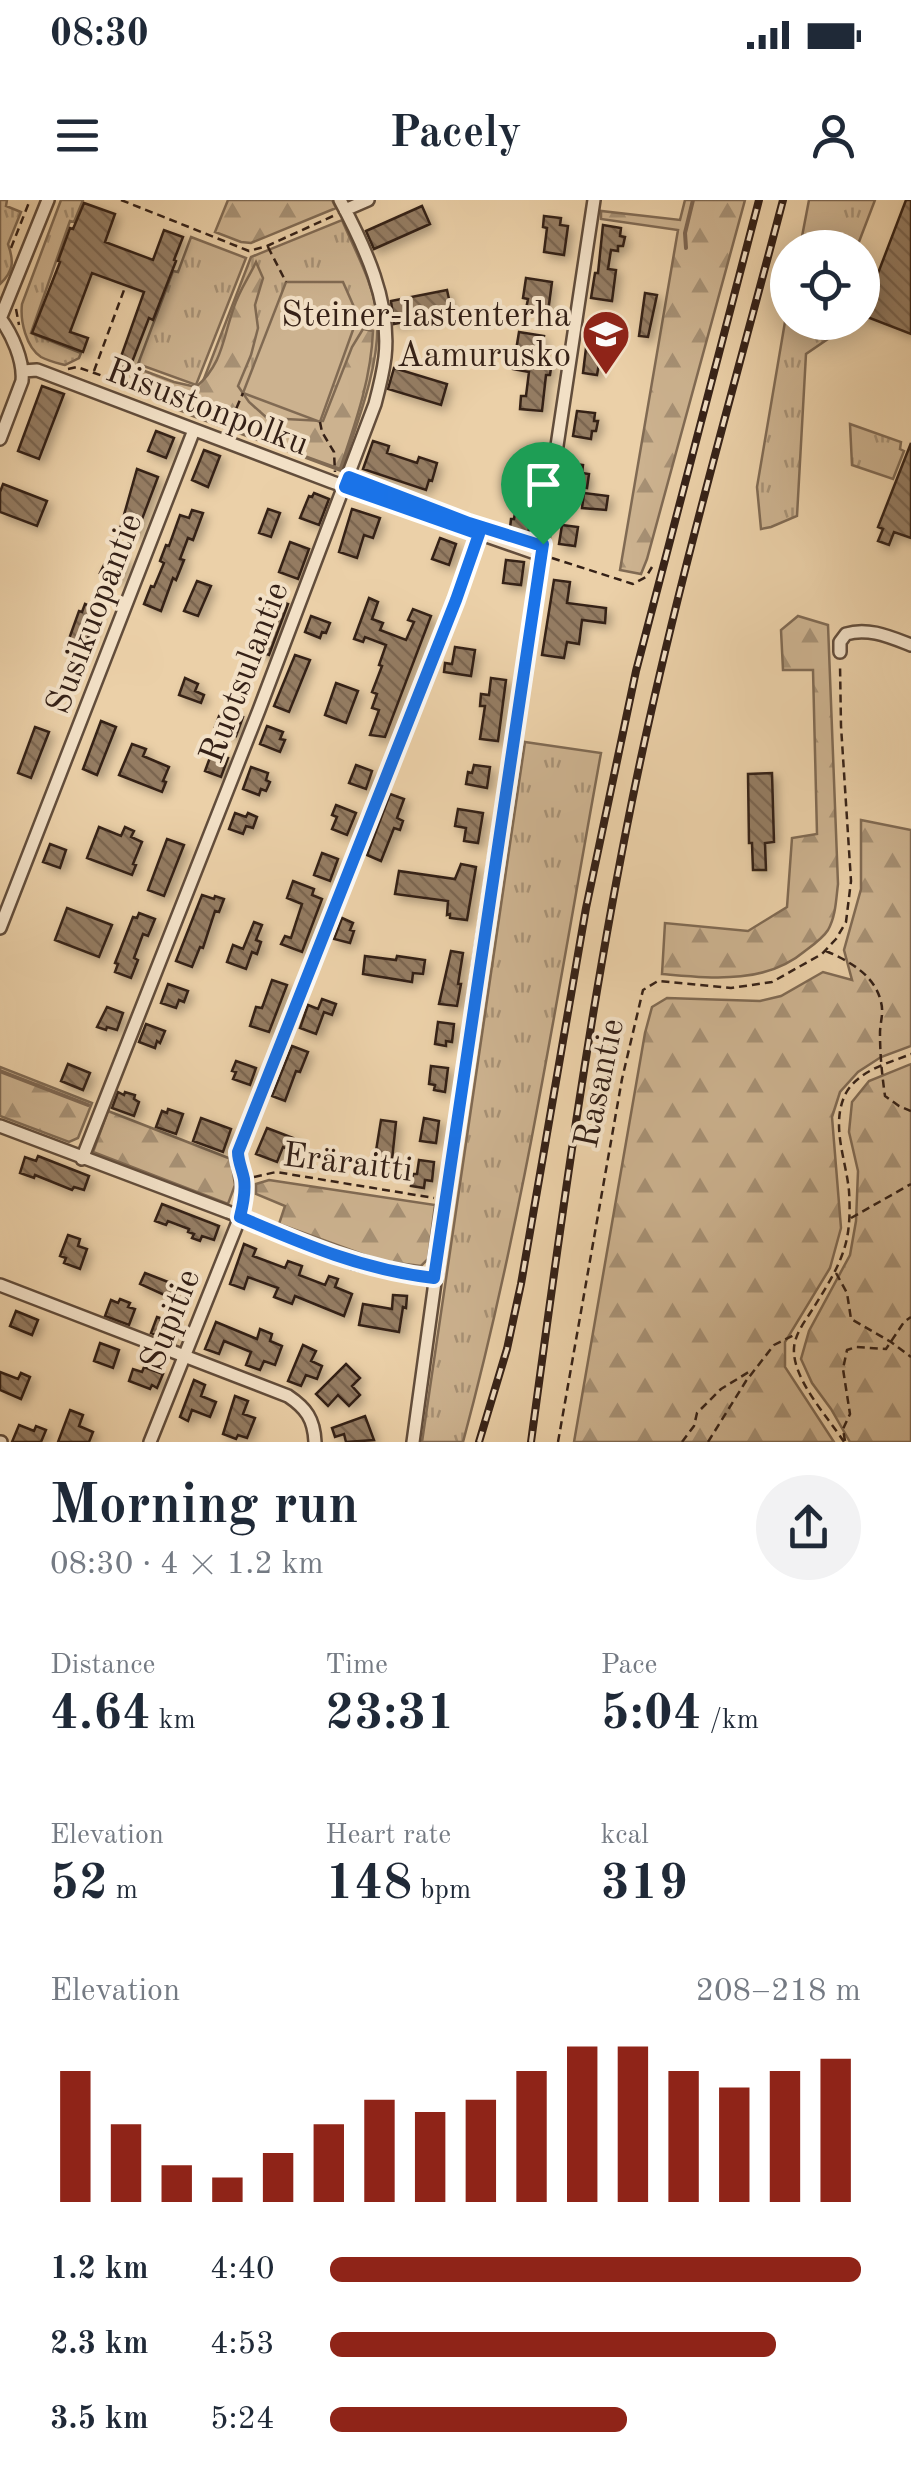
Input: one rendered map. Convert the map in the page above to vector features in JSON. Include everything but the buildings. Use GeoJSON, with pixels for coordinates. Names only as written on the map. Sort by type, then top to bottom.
{"type":"FeatureCollection","features":[{"type":"Feature","properties":{"kind":"street"},"geometry":{"type":"LineString","coordinates":[[0,439],[23,371],[0,318],[48,200]]}},
{"type":"Feature","properties":{"kind":"street"},"geometry":{"type":"LineString","coordinates":[[342,205],[368,200]]}},
{"type":"Feature","properties":{"kind":"street"},"geometry":{"type":"LineString","coordinates":[[412,1442],[594,200]]}},
{"type":"Feature","properties":{"kind":"street","name":"Ruotsulantie"},"geometry":{"type":"LineString","coordinates":[[82,1159],[375,404],[385,358],[382,303],[370,264],[342,205]]}},
{"type":"Feature","properties":{"kind":"street","name":"Risustonpolku"},"geometry":{"type":"LineString","coordinates":[[23,371],[46,373],[541,555]]}},
{"type":"Feature","properties":{"kind":"street","name":"Susikuopantie"},"geometry":{"type":"LineString","coordinates":[[0,928],[194,430]]}},
{"type":"Feature","properties":{"kind":"street","name":"Supitie"},"geometry":{"type":"LineString","coordinates":[[150,1442],[240,1217],[244,1181],[238,1152],[479,534]]}},
{"type":"Feature","properties":{"kind":"street"},"geometry":{"type":"LineString","coordinates":[[840,652],[840,642],[846,634],[858,630],[911,645]]}},
{"type":"Feature","properties":{"kind":"street"},"geometry":{"type":"LineString","coordinates":[[0,1126],[354,1263],[434,1278]]}},
{"type":"Feature","properties":{"kind":"street"},"geometry":{"type":"LineString","coordinates":[[0,1286],[288,1396],[302,1405],[315,1442]]}},
{"type":"Feature","properties":{"kind":"path"},"geometry":{"type":"LineString","coordinates":[[11,248],[30,200]]}},
{"type":"Feature","properties":{"kind":"path"},"geometry":{"type":"LineString","coordinates":[[121,200],[249,251],[267,246],[342,205]]}},
{"type":"Feature","properties":{"kind":"path"},"geometry":{"type":"LineString","coordinates":[[267,246],[286,282]]}},
{"type":"Feature","properties":{"kind":"path"},"geometry":{"type":"LineString","coordinates":[[94,372],[124,290]]}},
{"type":"Feature","properties":{"kind":"path"},"geometry":{"type":"LineString","coordinates":[[8,301],[22,332]]}},
{"type":"Feature","properties":{"kind":"path"},"geometry":{"type":"LineString","coordinates":[[64,371],[77,367],[162,397],[164,410]]}},
{"type":"Feature","properties":{"kind":"path"},"geometry":{"type":"LineString","coordinates":[[225,433],[243,393]]}},
{"type":"Feature","properties":{"kind":"path"},"geometry":{"type":"LineString","coordinates":[[320,422],[334,452],[335,474],[347,482]]}},
{"type":"Feature","properties":{"kind":"path"},"geometry":{"type":"LineString","coordinates":[[541,555],[633,584],[646,577],[652,567]]}},
{"type":"Feature","properties":{"kind":"path"},"geometry":{"type":"LineString","coordinates":[[840,652],[851,881],[846,922],[825,950],[859,968],[874,986],[881,1001],[880,1066],[885,1096],[911,1110]]}},
{"type":"Feature","properties":{"kind":"path","name":"Rasantie"},"geometry":{"type":"LineString","coordinates":[[558,1442],[622,1079],[643,990],[658,982],[731,988],[772,982],[825,950]]}},
{"type":"Feature","properties":{"kind":"path"},"geometry":{"type":"LineString","coordinates":[[844,1442],[799,1373],[794,1350],[798,1334],[835,1272],[847,1240],[849,1191],[839,1129],[840,1108],[848,1088],[861,1077],[911,1054]]}},
{"type":"Feature","properties":{"kind":"path","name":"Eräraitti"},"geometry":{"type":"LineString","coordinates":[[244,1181],[276,1172],[445,1200]]}},
{"type":"Feature","properties":{"kind":"path"},"geometry":{"type":"LineString","coordinates":[[848,1220],[911,1184]]}},
{"type":"Feature","properties":{"kind":"path"},"geometry":{"type":"LineString","coordinates":[[835,1272],[848,1293],[851,1319],[911,1357]]}},
{"type":"Feature","properties":{"kind":"path"},"geometry":{"type":"LineString","coordinates":[[844,1442],[843,1429],[850,1414],[843,1369],[847,1350],[886,1349],[911,1316]]}},
{"type":"Feature","properties":{"kind":"path"},"geometry":{"type":"LineString","coordinates":[[708,1442],[774,1345],[798,1334]]}},
{"type":"Feature","properties":{"kind":"path"},"geometry":{"type":"LineString","coordinates":[[682,1442],[709,1401],[756,1367]]}},
{"type":"Feature","properties":{"kind":"green space"},"geometry":{"type":"Polygon","coordinates":[[[0,200],[7,200],[6,206],[21,212],[8,244],[10,270],[0,284],[0,200]]]}},
{"type":"Feature","properties":{"kind":"green space"},"geometry":{"type":"Polygon","coordinates":[[[61,200],[83,200],[74,222],[70,221],[31,333],[81,353],[65,365],[41,357],[31,347],[22,311],[61,200]]]}},
{"type":"Feature","properties":{"kind":"green space"},"geometry":{"type":"Polygon","coordinates":[[[228,200],[332,200],[336,208],[251,243],[215,232],[228,200]]]}},
{"type":"Feature","properties":{"kind":"green space"},"geometry":{"type":"Polygon","coordinates":[[[685,200],[745,200],[641,574],[620,570],[678,230],[601,219],[601,211],[680,220],[685,200]]]}},
{"type":"Feature","properties":{"kind":"green space"},"geometry":{"type":"Polygon","coordinates":[[[809,200],[875,200],[864,230],[803,230],[809,200]]]}},
{"type":"Feature","properties":{"kind":"green space"},"geometry":{"type":"Polygon","coordinates":[[[342,220],[372,292],[377,335],[366,395],[341,471],[190,415],[251,257],[342,220]]]}},
{"type":"Feature","properties":{"kind":"green space"},"geometry":{"type":"Polygon","coordinates":[[[191,237],[246,258],[196,385],[138,364],[173,271],[178,272],[191,237]]]}},
{"type":"Feature","properties":{"kind":"green space"},"geometry":{"type":"Polygon","coordinates":[[[256,262],[263,278],[255,305],[258,328],[238,386],[267,418],[323,421],[352,347],[363,329],[373,331],[366,384],[340,469],[168,406],[166,397],[134,385],[134,377],[142,370],[196,387],[205,378],[217,359],[236,301],[256,262]]]}},
{"type":"Feature","properties":{"kind":"green space"},"geometry":{"type":"Polygon","coordinates":[[[286,282],[343,282],[358,316],[320,422],[243,393],[286,282]]]}},
{"type":"Feature","properties":{"kind":"green space"},"geometry":{"type":"Polygon","coordinates":[[[782,340],[826,340],[806,354],[797,516],[761,529],[757,487],[782,340]]]}},
{"type":"Feature","properties":{"kind":"green space"},"geometry":{"type":"Polygon","coordinates":[[[850,424],[901,442],[900,449],[904,451],[893,479],[852,465],[850,424]]]}},
{"type":"Feature","properties":{"kind":"green space"},"geometry":{"type":"Polygon","coordinates":[[[798,616],[828,625],[838,884],[831,925],[811,946],[773,969],[736,977],[662,974],[665,923],[748,931],[787,907],[792,838],[817,834],[813,670],[783,670],[781,630],[798,616]]]}},
{"type":"Feature","properties":{"kind":"green space"},"geometry":{"type":"Polygon","coordinates":[[[525,742],[601,753],[522,1185],[463,1442],[422,1442],[525,742]]]}},
{"type":"Feature","properties":{"kind":"green space"},"geometry":{"type":"Polygon","coordinates":[[[861,820],[911,830],[911,1046],[881,1057],[858,1072],[840,1092],[832,1117],[841,1228],[830,1268],[785,1342],[785,1367],[834,1442],[574,1442],[652,1007],[667,998],[760,1001],[781,996],[823,972],[852,980],[844,950],[861,889],[861,820]]]}},
{"type":"Feature","properties":{"kind":"green space"},"geometry":{"type":"Polygon","coordinates":[[[911,1064],[911,1442],[850,1442],[801,1359],[809,1331],[850,1255],[858,1171],[849,1132],[852,1102],[869,1081],[911,1064]]]}},
{"type":"Feature","properties":{"kind":"green space"},"geometry":{"type":"Polygon","coordinates":[[[0,1067],[92,1103],[78,1138],[69,1142],[0,1116],[0,1067]]]}},
{"type":"Feature","properties":{"kind":"green space"},"geometry":{"type":"Polygon","coordinates":[[[108,1111],[231,1159],[235,1185],[228,1204],[93,1152],[108,1111]]]}},
{"type":"Feature","properties":{"kind":"green space"},"geometry":{"type":"Polygon","coordinates":[[[269,1180],[435,1205],[428,1259],[421,1266],[381,1261],[279,1224],[285,1206],[256,1194],[256,1184],[269,1180]]]}},
{"type":"Feature","properties":{"kind":"waterway"},"geometry":{"type":"LineString","coordinates":[[686,248],[685,233],[693,200]]}},
{"type":"Feature","properties":{"kind":"waterway"},"geometry":{"type":"LineString","coordinates":[[0,1071],[88,1105]]}},
{"type":"Feature","properties":{"kind":"railway"},"geometry":{"type":"LineString","coordinates":[[479,1442],[507,1349],[521,1284],[586,908],[636,671],[759,200]]}},
{"type":"Feature","properties":{"kind":"railway"},"geometry":{"type":"LineString","coordinates":[[531,1442],[589,1040],[632,801],[684,574],[783,200]]}},
{"type":"Feature","properties":{"kind":"place","name":"Steiner-lastenterha Aamurusko"},"geometry":{"type":"Point","coordinates":[606,376]}},
{"type":"Feature","properties":{"kind":"route"},"geometry":{"type":"LineString","coordinates":[[349,477],[469,523],[543,544],[434,1278],[384,1271],[354,1263],[240,1217],[244,1181],[237,1157],[479,534],[345,487],[349,477]]}}]}
